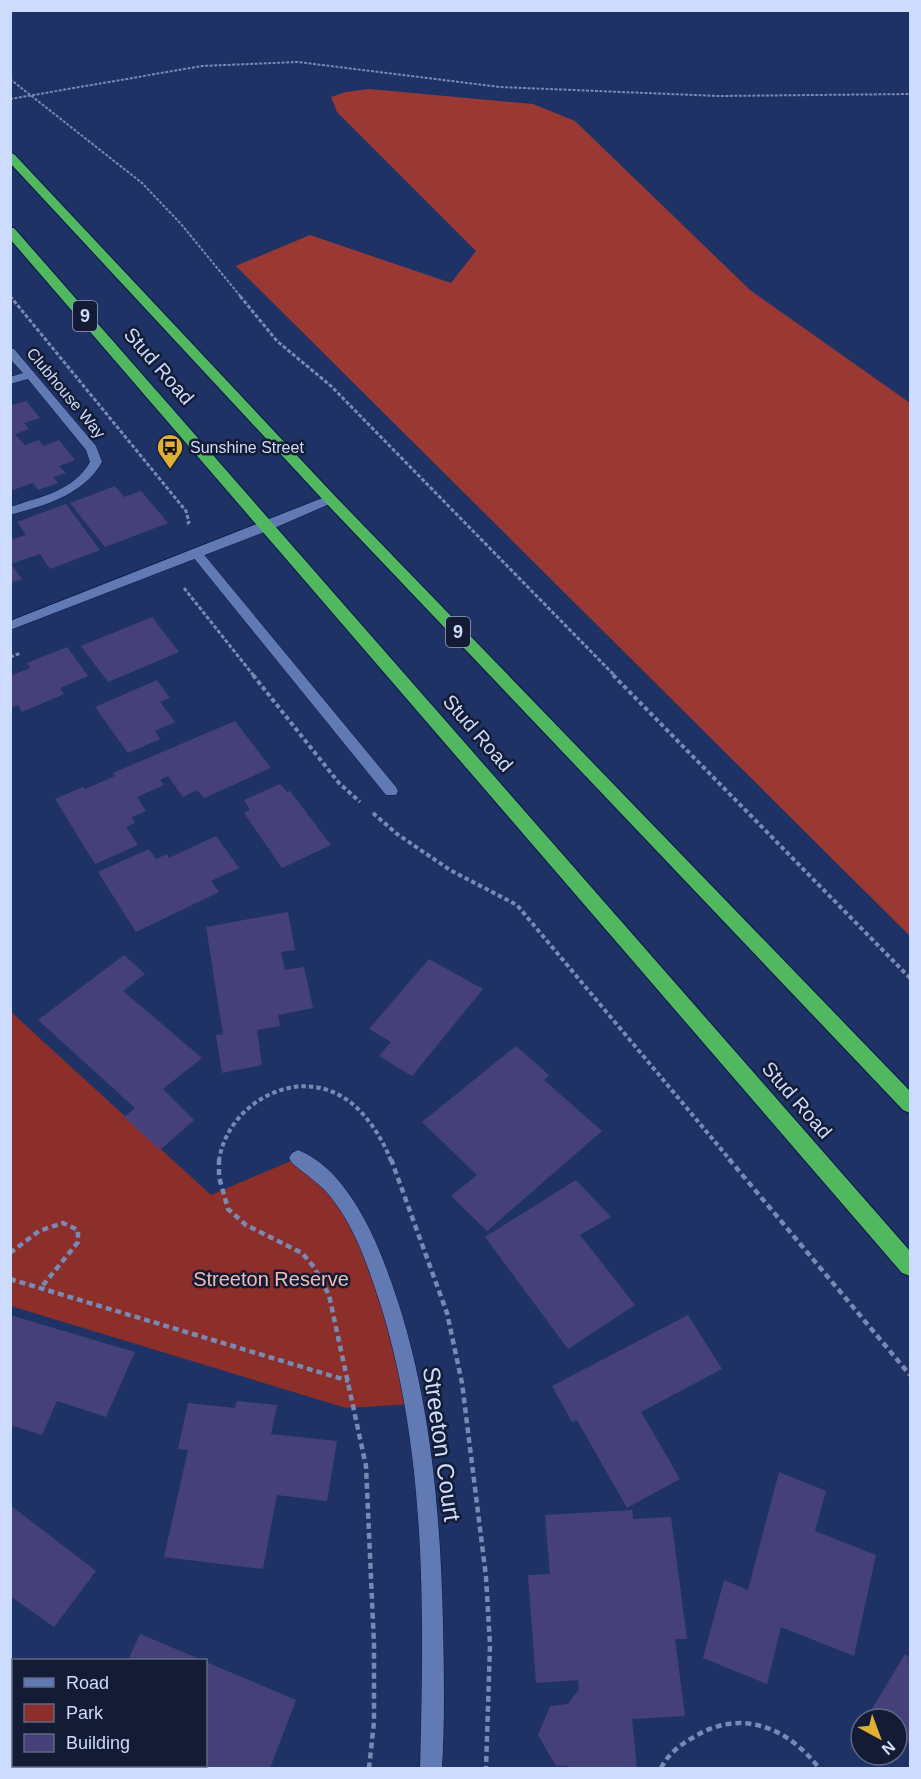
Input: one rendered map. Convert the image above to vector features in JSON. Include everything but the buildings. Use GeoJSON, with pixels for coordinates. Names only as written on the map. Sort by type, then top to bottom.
{"type":"FeatureCollection","features":[{"type":"Feature","properties":{"kind":"highway","name":"Stud Road"},"geometry":{"type":"LineString","coordinates":[[10,156],[330,499],[910,1104]]}},
{"type":"Feature","properties":{"kind":"highway","name":"Stud Road"},"geometry":{"type":"LineString","coordinates":[[10,231],[910,1266]]}},
{"type":"Feature","properties":{"kind":"street","name":"Clubhouse Way"},"geometry":{"type":"LineString","coordinates":[[10,351],[92,449],[96,462],[90,475],[73,487],[10,511]]}},
{"type":"Feature","properties":{"kind":"street"},"geometry":{"type":"LineString","coordinates":[[10,381],[29,375]]}},
{"type":"Feature","properties":{"kind":"street"},"geometry":{"type":"LineString","coordinates":[[10,626],[268,526],[330,499]]}},
{"type":"Feature","properties":{"kind":"street"},"geometry":{"type":"LineString","coordinates":[[197,554],[391,791]]}},
{"type":"Feature","properties":{"kind":"street","name":"Streeton Court"},"geometry":{"type":"LineString","coordinates":[[298,1158],[338,1192],[367,1241],[394,1312],[412,1390],[424,1480],[433,1603],[431,1768]]}},
{"type":"Feature","properties":{"kind":"path"},"geometry":{"type":"LineString","coordinates":[[10,99],[202,66],[298,62],[500,87],[719,96],[910,94]]}},
{"type":"Feature","properties":{"kind":"path"},"geometry":{"type":"LineString","coordinates":[[10,79],[142,183],[181,224],[277,341],[331,386],[910,978]]}},
{"type":"Feature","properties":{"kind":"path"},"geometry":{"type":"LineString","coordinates":[[185,588],[339,783],[363,805]]}},
{"type":"Feature","properties":{"kind":"path"},"geometry":{"type":"LineString","coordinates":[[372,812],[397,834],[450,870],[517,905],[910,1376]]}},
{"type":"Feature","properties":{"kind":"path"},"geometry":{"type":"LineString","coordinates":[[10,1253],[39,1231],[55,1225],[63,1223],[78,1230],[78,1242],[40,1289]]}},
{"type":"Feature","properties":{"kind":"path"},"geometry":{"type":"LineString","coordinates":[[10,1279],[349,1381],[366,1466],[370,1527],[374,1722],[369,1768]]}},
{"type":"Feature","properties":{"kind":"path"},"geometry":{"type":"LineString","coordinates":[[661,1768],[664,1760],[707,1728],[737,1722],[762,1727],[788,1739],[819,1768]]}},
{"type":"Feature","properties":{"kind":"green space","name":"Streeton Reserve"},"geometry":{"type":"Polygon","coordinates":[[[10,1011],[211,1195],[298,1158],[338,1193],[367,1241],[414,1404],[346,1408],[11,1306],[10,1011]]]}},
{"type":"Feature","properties":{"kind":"shaded area"},"geometry":{"type":"Polygon","coordinates":[[[369,89],[533,104],[575,121],[750,290],[910,403],[910,936],[236,266],[310,235],[451,283],[476,251],[337,112],[331,97],[346,92],[369,89]]]}},
{"type":"Feature","properties":{"kind":"place","name":"Sunshine Street"},"geometry":{"type":"Point","coordinates":[170,470]}}]}
